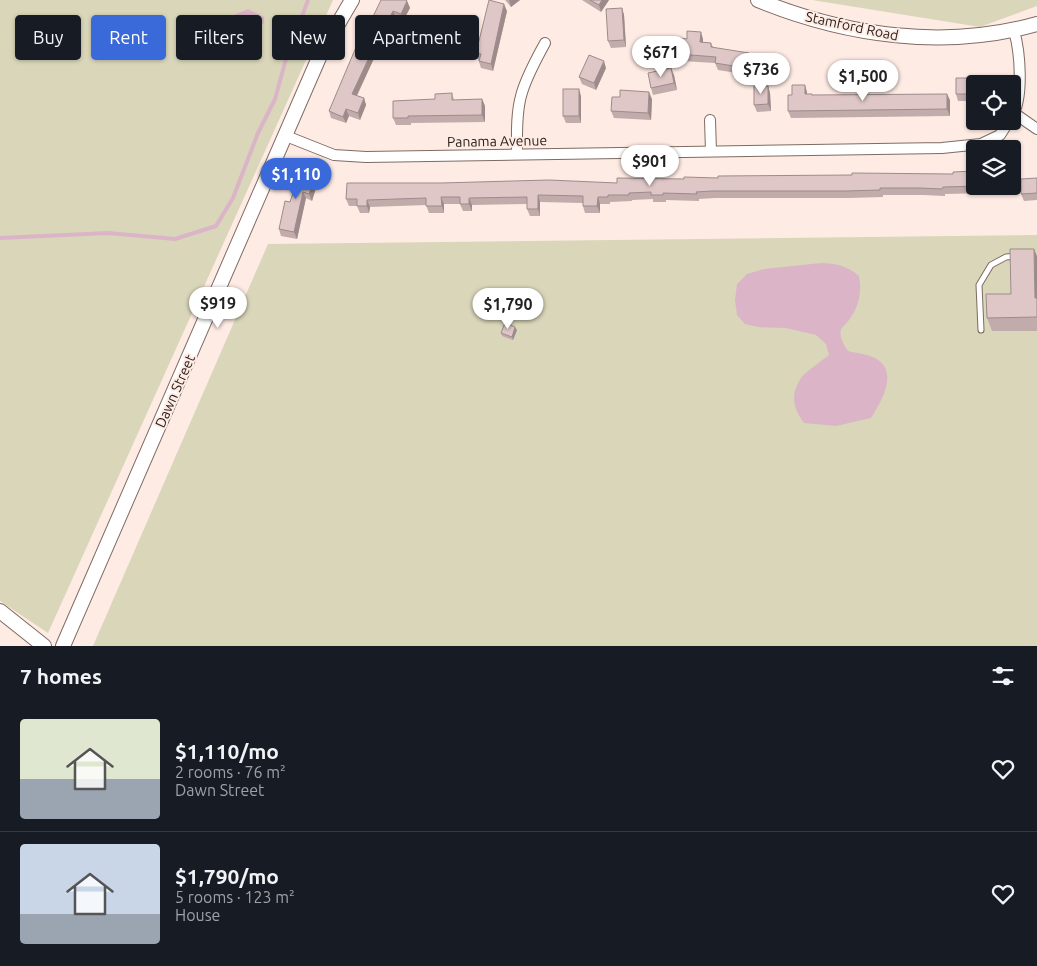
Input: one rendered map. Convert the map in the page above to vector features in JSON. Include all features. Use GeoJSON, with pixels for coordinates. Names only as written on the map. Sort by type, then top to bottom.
{"type":"FeatureCollection","features":[{"type":"Feature","properties":{"kind":"street","name":"Dawn Street"},"geometry":{"type":"LineString","coordinates":[[63,646],[321,53],[352,0]]}},
{"type":"Feature","properties":{"kind":"street","name":"Stamford Road"},"geometry":{"type":"LineString","coordinates":[[758,0],[797,14],[839,25],[905,37],[939,39],[972,37],[1037,24]]}},
{"type":"Feature","properties":{"kind":"street","name":"Panama Avenue"},"geometry":{"type":"LineString","coordinates":[[1014,30],[1018,43],[1019,75]]}},
{"type":"Feature","properties":{"kind":"street"},"geometry":{"type":"LineString","coordinates":[[517,154],[518,113],[521,96],[532,67],[545,43]]}},
{"type":"Feature","properties":{"kind":"street"},"geometry":{"type":"LineString","coordinates":[[710,120],[711,151]]}},
{"type":"Feature","properties":{"kind":"street"},"geometry":{"type":"LineString","coordinates":[[1021,121],[1037,129]]}},
{"type":"Feature","properties":{"kind":"street","name":"Panama Avenue"},"geometry":{"type":"LineString","coordinates":[[286,136],[334,155],[366,157],[942,148],[981,144],[1000,135],[1003,130]]}},
{"type":"Feature","properties":{"kind":"street"},"geometry":{"type":"LineString","coordinates":[[0,611],[44,646]]}},
{"type":"Feature","properties":{"kind":"lane"},"geometry":{"type":"LineString","coordinates":[[981,330],[979,285],[991,265],[1006,256],[1021,256]]}},
{"type":"Feature","properties":{"kind":"shaded area"},"geometry":{"type":"Polygon","coordinates":[[[0,0],[333,0],[326,15],[272,15],[272,60],[306,60],[48,633],[0,601],[0,0]]]}},
{"type":"Feature","properties":{"kind":"shaded area"},"geometry":{"type":"Polygon","coordinates":[[[812,0],[1037,0],[1037,6],[980,27],[812,0]]]}},
{"type":"Feature","properties":{"kind":"shaded area"},"geometry":{"type":"Polygon","coordinates":[[[248,9],[260,15],[234,15],[248,9]]]}},
{"type":"Feature","properties":{"kind":"shaded area"},"geometry":{"type":"Polygon","coordinates":[[[1037,235],[1037,646],[93,646],[268,244],[1037,235]]]}},
{"type":"Feature","properties":{"kind":"shaded area"},"geometry":{"type":"Polygon","coordinates":[[[821,263],[841,266],[859,276],[860,294],[857,305],[841,329],[841,338],[848,351],[875,358],[882,364],[887,378],[883,395],[871,418],[836,426],[804,423],[797,412],[794,401],[795,390],[801,378],[829,355],[826,344],[816,335],[786,328],[758,327],[745,324],[737,315],[735,300],[737,284],[747,274],[764,269],[821,263]]]}},
{"type":"Feature","properties":{"kind":"building"},"geometry":{"type":"Polygon","coordinates":[[[381,0],[407,1],[401,14],[393,11],[391,15],[374,15],[381,0]]]}},
{"type":"Feature","properties":{"kind":"building"},"geometry":{"type":"Polygon","coordinates":[[[489,0],[504,4],[491,64],[479,61],[481,54],[479,54],[479,41],[489,0]]]}},
{"type":"Feature","properties":{"kind":"building"},"geometry":{"type":"Polygon","coordinates":[[[590,0],[602,0],[599,5],[590,0]]]}},
{"type":"Feature","properties":{"kind":"building"},"geometry":{"type":"Polygon","coordinates":[[[622,8],[624,40],[608,41],[606,9],[622,8]]]}},
{"type":"Feature","properties":{"kind":"building"},"geometry":{"type":"Polygon","coordinates":[[[687,31],[701,32],[700,42],[711,43],[711,47],[749,53],[746,68],[715,63],[716,57],[679,54],[680,38],[687,39],[687,31]]]}},
{"type":"Feature","properties":{"kind":"building"},"geometry":{"type":"Polygon","coordinates":[[[355,50],[355,60],[368,60],[352,94],[364,98],[358,113],[346,109],[343,117],[329,111],[355,50]]]}},
{"type":"Feature","properties":{"kind":"building"},"geometry":{"type":"Polygon","coordinates":[[[589,55],[604,61],[594,83],[579,77],[589,55]]]}},
{"type":"Feature","properties":{"kind":"building"},"geometry":{"type":"Polygon","coordinates":[[[671,68],[674,83],[651,88],[648,73],[671,68]]]}},
{"type":"Feature","properties":{"kind":"building"},"geometry":{"type":"Polygon","coordinates":[[[956,78],[966,78],[966,94],[956,94],[956,78]]]}},
{"type":"Feature","properties":{"kind":"building"},"geometry":{"type":"Polygon","coordinates":[[[792,85],[805,85],[805,94],[812,95],[947,94],[947,109],[788,111],[788,95],[792,95],[792,85]]]}},
{"type":"Feature","properties":{"kind":"building"},"geometry":{"type":"Polygon","coordinates":[[[754,86],[768,86],[768,104],[754,105],[754,86]]]}},
{"type":"Feature","properties":{"kind":"building"},"geometry":{"type":"Polygon","coordinates":[[[563,89],[579,89],[579,116],[563,116],[563,89]]]}},
{"type":"Feature","properties":{"kind":"building"},"geometry":{"type":"Polygon","coordinates":[[[620,90],[649,92],[648,113],[611,111],[612,97],[620,97],[620,90]]]}},
{"type":"Feature","properties":{"kind":"building"},"geometry":{"type":"Polygon","coordinates":[[[452,93],[452,100],[482,99],[482,115],[393,118],[393,101],[435,99],[435,94],[452,93]]]}},
{"type":"Feature","properties":{"kind":"building"},"geometry":{"type":"Polygon","coordinates":[[[302,166],[308,168],[308,172],[316,175],[309,194],[303,192],[294,232],[279,229],[285,201],[290,202],[302,166]]]}},
{"type":"Feature","properties":{"kind":"building"},"geometry":{"type":"Polygon","coordinates":[[[966,171],[966,186],[943,187],[942,189],[880,188],[880,190],[846,191],[712,191],[696,192],[697,194],[663,193],[663,195],[651,195],[651,192],[629,193],[629,195],[598,197],[597,206],[583,206],[583,196],[538,195],[538,209],[527,209],[527,197],[469,198],[469,204],[460,204],[460,197],[441,197],[442,206],[426,206],[426,198],[367,200],[367,206],[357,206],[357,199],[346,199],[347,183],[549,180],[617,183],[617,178],[684,179],[684,177],[718,178],[718,176],[852,175],[852,173],[953,174],[953,172],[966,171]]]}},
{"type":"Feature","properties":{"kind":"building"},"geometry":{"type":"Polygon","coordinates":[[[1037,178],[1037,193],[1021,194],[1021,179],[1037,178]]]}},
{"type":"Feature","properties":{"kind":"building"},"geometry":{"type":"Polygon","coordinates":[[[1010,249],[1034,249],[1037,317],[987,318],[986,294],[1011,294],[1010,249]]]}},
{"type":"Feature","properties":{"kind":"building"},"geometry":{"type":"Polygon","coordinates":[[[505,323],[515,327],[512,337],[501,333],[505,323]]]}},
{"type":"Feature","properties":{"kind":"waterway"},"geometry":{"type":"LineString","coordinates":[[0,238],[108,233],[175,239],[216,226],[233,198],[258,133],[275,99],[286,59],[308,0]]}}]}
